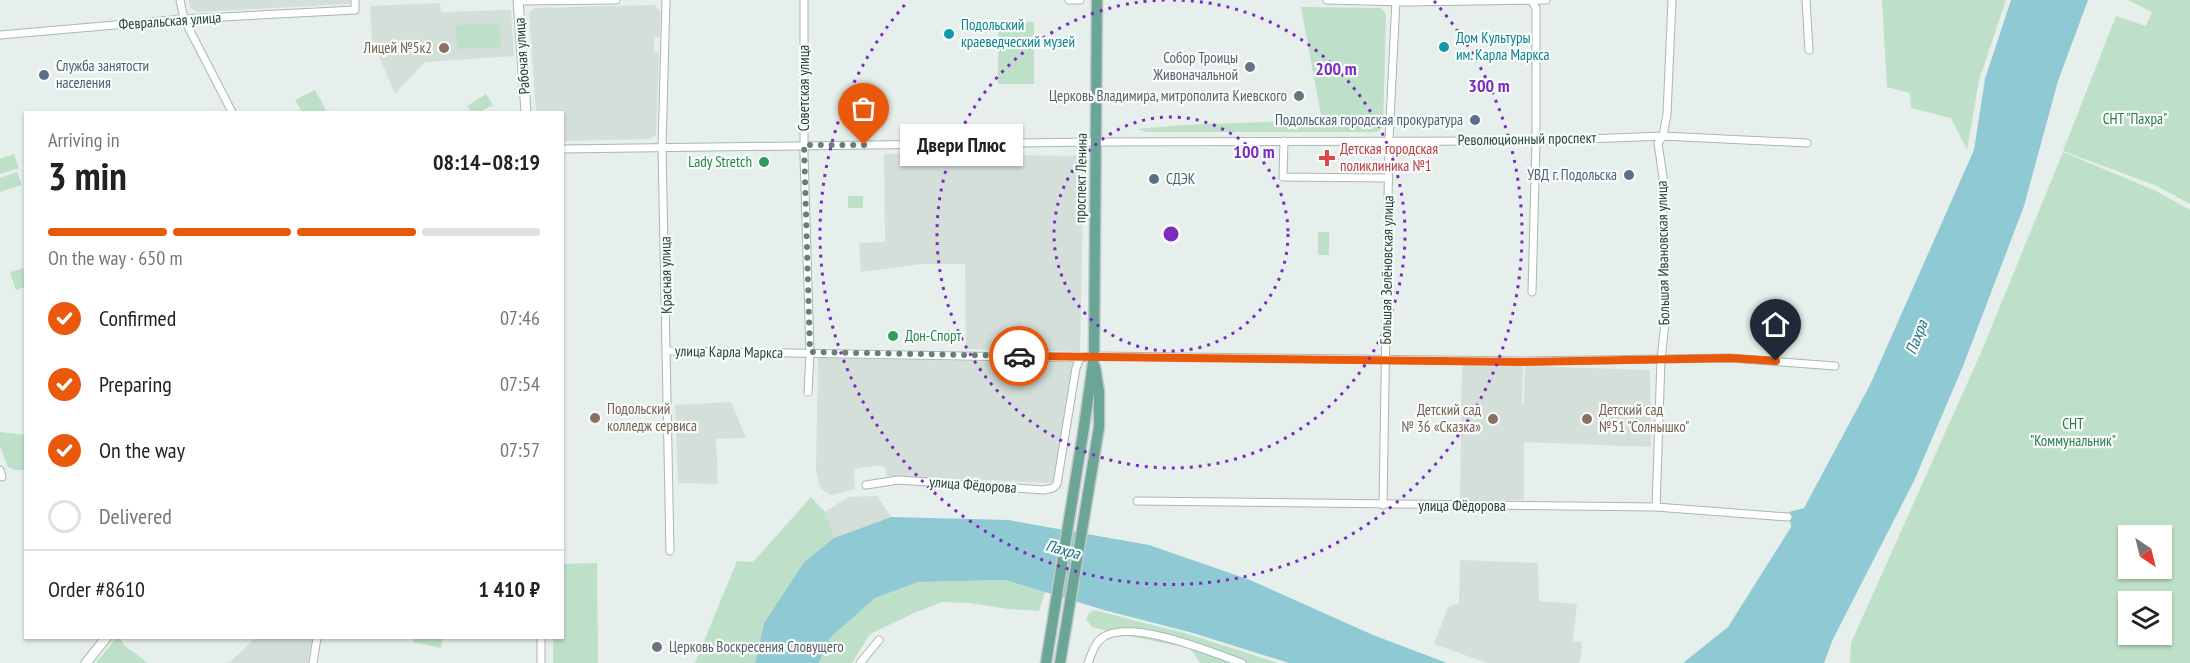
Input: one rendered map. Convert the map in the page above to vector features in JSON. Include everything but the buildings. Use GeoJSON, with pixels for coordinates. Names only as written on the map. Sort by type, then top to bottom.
{"type":"FeatureCollection","features":[{"type":"Feature","properties":{"kind":"main road","name":"проспект Ленина"},"geometry":{"type":"LineString","coordinates":[[1046,663],[1094,356],[1097,0]]}},
{"type":"Feature","properties":{"kind":"main road","name":"проспект Ленина"},"geometry":{"type":"LineString","coordinates":[[1060,663],[1099,427],[1099,391],[1094,356]]}},
{"type":"Feature","properties":{"kind":"street"},"geometry":{"type":"LineString","coordinates":[[180,0],[184,19],[231,111]]}},
{"type":"Feature","properties":{"kind":"street","name":"Февральская улица"},"geometry":{"type":"LineString","coordinates":[[0,35],[184,19],[355,10],[355,0]]}},
{"type":"Feature","properties":{"kind":"street"},"geometry":{"type":"LineString","coordinates":[[518,1],[616,0]]}},
{"type":"Feature","properties":{"kind":"street","name":"Красная улица"},"geometry":{"type":"LineString","coordinates":[[666,0],[663,147],[670,550]]}},
{"type":"Feature","properties":{"kind":"street","name":"Советская улица"},"geometry":{"type":"LineString","coordinates":[[804,0],[804,145],[810,352],[808,392]]}},
{"type":"Feature","properties":{"kind":"street"},"geometry":{"type":"LineString","coordinates":[[1069,0],[1080,0]]}},
{"type":"Feature","properties":{"kind":"street"},"geometry":{"type":"LineString","coordinates":[[1327,0],[1546,0]]}},
{"type":"Feature","properties":{"kind":"street"},"geometry":{"type":"LineString","coordinates":[[1531,0],[1536,8],[1536,141],[1532,292]]}},
{"type":"Feature","properties":{"kind":"street","name":"Большая Ивановская улица"},"geometry":{"type":"LineString","coordinates":[[1656,507],[1661,359],[1666,315],[1663,177],[1658,142],[1663,136],[1667,114],[1672,0]]}},
{"type":"Feature","properties":{"kind":"street"},"geometry":{"type":"LineString","coordinates":[[1806,0],[1809,50]]}},
{"type":"Feature","properties":{"kind":"street","name":"Рабочая улица"},"geometry":{"type":"LineString","coordinates":[[518,1],[526,111]]}},
{"type":"Feature","properties":{"kind":"street","name":"Большая Зелёновская улица"},"geometry":{"type":"LineString","coordinates":[[1383,505],[1388,178],[1396,1]]}},
{"type":"Feature","properties":{"kind":"street","name":"Революционный проспект"},"geometry":{"type":"LineString","coordinates":[[564,149],[1096,142],[1536,141],[1663,136],[1808,143]]}},
{"type":"Feature","properties":{"kind":"street"},"geometry":{"type":"LineString","coordinates":[[1284,141],[1283,177],[1388,178]]}},
{"type":"Feature","properties":{"kind":"street","name":"улица Карла Маркса"},"geometry":{"type":"LineString","coordinates":[[668,351],[1524,362],[1730,358],[1835,366]]}},
{"type":"Feature","properties":{"kind":"street","name":"улица Фёдорова"},"geometry":{"type":"LineString","coordinates":[[866,485],[898,480],[1044,490],[1053,488],[1057,484],[1076,368],[1080,357]]}},
{"type":"Feature","properties":{"kind":"street","name":"улица Фёдорова"},"geometry":{"type":"LineString","coordinates":[[1137,501],[1656,507],[1788,517]]}},
{"type":"Feature","properties":{"kind":"street"},"geometry":{"type":"LineString","coordinates":[[1088,663],[1095,644],[1105,636],[1117,633],[1145,633],[1168,638],[1242,663]]}},
{"type":"Feature","properties":{"kind":"street"},"geometry":{"type":"LineString","coordinates":[[86,663],[105,639]]}},
{"type":"Feature","properties":{"kind":"street"},"geometry":{"type":"LineString","coordinates":[[317,639],[313,661],[323,663]]}},
{"type":"Feature","properties":{"kind":"street"},"geometry":{"type":"LineString","coordinates":[[541,639],[541,663]]}},
{"type":"Feature","properties":{"kind":"street"},"geometry":{"type":"LineString","coordinates":[[860,663],[879,640]]}},
{"type":"Feature","properties":{"kind":"shaded area"},"geometry":{"type":"Polygon","coordinates":[[[189,0],[350,0],[350,4],[197,12],[190,8],[189,0]]]}},
{"type":"Feature","properties":{"kind":"shaded area","name":"Лицей №5к2"},"geometry":{"type":"Polygon","coordinates":[[[440,3],[441,12],[511,10],[514,56],[425,62],[395,94],[372,40],[370,6],[440,3]]]}},
{"type":"Feature","properties":{"kind":"shaded area"},"geometry":{"type":"Polygon","coordinates":[[[654,5],[660,11],[660,37],[654,37],[654,52],[659,53],[656,135],[650,139],[564,141],[564,111],[536,111],[529,13],[535,8],[654,5]]]}},
{"type":"Feature","properties":{"kind":"shaded area"},"geometry":{"type":"Polygon","coordinates":[[[884,154],[1084,156],[1080,352],[966,349],[965,264],[921,264],[861,272],[859,243],[885,242],[884,154]]]}},
{"type":"Feature","properties":{"kind":"shaded area"},"geometry":{"type":"Polygon","coordinates":[[[818,358],[1073,363],[1053,483],[886,476],[886,469],[880,465],[854,469],[855,489],[831,495],[820,488],[816,470],[818,358]]]}},
{"type":"Feature","properties":{"kind":"shaded area"},"geometry":{"type":"Polygon","coordinates":[[[1462,365],[1523,366],[1522,404],[1524,404],[1525,366],[1650,370],[1651,447],[1524,442],[1524,500],[1460,500],[1462,365]]]}},
{"type":"Feature","properties":{"kind":"shaded area"},"geometry":{"type":"Polygon","coordinates":[[[731,402],[746,438],[716,439],[718,484],[678,483],[675,405],[731,402]]]}},
{"type":"Feature","properties":{"kind":"shaded area"},"geometry":{"type":"Polygon","coordinates":[[[877,496],[891,517],[834,538],[825,512],[848,497],[877,496]]]}},
{"type":"Feature","properties":{"kind":"shaded area"},"geometry":{"type":"Polygon","coordinates":[[[1460,560],[1538,563],[1539,601],[1577,604],[1573,641],[1582,642],[1579,663],[1487,663],[1434,644],[1448,607],[1459,603],[1460,560]]]}},
{"type":"Feature","properties":{"kind":"shaded area"},"geometry":{"type":"Polygon","coordinates":[[[254,639],[312,639],[308,663],[225,663],[231,661],[254,639]]]}},
{"type":"Feature","properties":{"kind":"green space"},"geometry":{"type":"Polygon","coordinates":[[[1882,0],[2006,0],[1979,80],[1967,150],[1951,118],[1911,108],[1910,93],[1887,87],[1882,0]]]}},
{"type":"Feature","properties":{"kind":"green space","name":"СНТ \"Пахра\""},"geometry":{"type":"Polygon","coordinates":[[[2128,0],[2190,0],[2190,204],[2157,186],[2063,151],[2116,16],[2146,26],[2152,12],[2128,0]]]}},
{"type":"Feature","properties":{"kind":"green space"},"geometry":{"type":"Polygon","coordinates":[[[1301,7],[1381,8],[1386,14],[1383,127],[1377,132],[1146,132],[1138,129],[1181,125],[1322,120],[1301,7]]]}},
{"type":"Feature","properties":{"kind":"green space"},"geometry":{"type":"Polygon","coordinates":[[[998,22],[1034,22],[1034,84],[998,84],[998,22]]]}},
{"type":"Feature","properties":{"kind":"green space"},"geometry":{"type":"Polygon","coordinates":[[[500,23],[501,47],[457,49],[456,25],[500,23]]]}},
{"type":"Feature","properties":{"kind":"green space"},"geometry":{"type":"Polygon","coordinates":[[[315,90],[326,110],[301,111],[295,100],[315,90]]]}},
{"type":"Feature","properties":{"kind":"green space"},"geometry":{"type":"Polygon","coordinates":[[[486,94],[493,105],[482,111],[470,111],[467,106],[486,94]]]}},
{"type":"Feature","properties":{"kind":"green space","name":"СНТ \"Коммунальник\""},"geometry":{"type":"Polygon","coordinates":[[[2063,152],[2156,191],[2190,210],[2190,663],[1852,663],[1850,662],[1851,643],[1983,348],[2063,152]]]}},
{"type":"Feature","properties":{"kind":"green space"},"geometry":{"type":"Polygon","coordinates":[[[14,154],[19,168],[0,174],[0,159],[14,154]]]}},
{"type":"Feature","properties":{"kind":"green space"},"geometry":{"type":"Polygon","coordinates":[[[17,172],[22,185],[0,192],[0,178],[17,172]]]}},
{"type":"Feature","properties":{"kind":"green space"},"geometry":{"type":"Polygon","coordinates":[[[848,196],[863,196],[863,208],[848,208],[848,196]]]}},
{"type":"Feature","properties":{"kind":"green space"},"geometry":{"type":"Polygon","coordinates":[[[1318,232],[1329,232],[1329,255],[1318,255],[1318,232]]]}},
{"type":"Feature","properties":{"kind":"green space"},"geometry":{"type":"Polygon","coordinates":[[[23,268],[24,287],[16,290],[10,272],[23,268]]]}},
{"type":"Feature","properties":{"kind":"green space"},"geometry":{"type":"Polygon","coordinates":[[[0,432],[24,435],[24,470],[8,467],[0,446],[0,432]]]}},
{"type":"Feature","properties":{"kind":"green space"},"geometry":{"type":"Polygon","coordinates":[[[811,497],[825,512],[834,538],[804,562],[764,623],[755,663],[695,663],[737,561],[753,562],[811,497]]]}},
{"type":"Feature","properties":{"kind":"green space"},"geometry":{"type":"Polygon","coordinates":[[[597,563],[598,663],[553,663],[553,639],[564,639],[564,564],[597,563]]]}},
{"type":"Feature","properties":{"kind":"green space"},"geometry":{"type":"Polygon","coordinates":[[[1005,580],[1045,592],[1039,611],[942,602],[870,634],[852,663],[819,663],[830,638],[875,598],[917,582],[1005,580]]]}},
{"type":"Feature","properties":{"kind":"green space"},"geometry":{"type":"Polygon","coordinates":[[[1094,610],[1188,634],[1278,663],[1200,663],[1190,648],[1092,627],[1086,619],[1094,610]]]}},
{"type":"Feature","properties":{"kind":"green space"},"geometry":{"type":"Polygon","coordinates":[[[115,639],[121,639],[124,645],[148,663],[96,663],[115,639]]]}},
{"type":"Feature","properties":{"kind":"green space"},"geometry":{"type":"Polygon","coordinates":[[[414,639],[443,639],[441,648],[413,642],[414,639]]]}},
{"type":"Feature","properties":{"kind":"water","name":"Пахра"},"geometry":{"type":"Polygon","coordinates":[[[2011,0],[2088,0],[2058,81],[2024,206],[1963,366],[1914,481],[1833,639],[1824,663],[1683,663],[1728,627],[1791,527],[1789,512],[1804,508],[1870,385],[1974,150],[1985,79],[2011,0]]]}},
{"type":"Feature","properties":{"kind":"water","name":"Пахра"},"geometry":{"type":"Polygon","coordinates":[[[891,517],[1008,520],[1149,545],[1250,580],[1373,635],[1447,663],[1289,663],[1193,633],[1104,610],[1005,580],[918,582],[875,598],[830,638],[819,663],[755,663],[764,623],[804,562],[834,538],[891,517]]]}},
{"type":"Feature","properties":{"kind":"way so far"},"geometry":{"type":"LineString","coordinates":[[864,145],[804,145],[810,352],[1019,356]]}},
{"type":"Feature","properties":{"kind":"place","name":"Подольский краеведческий музей"},"geometry":{"type":"Point","coordinates":[949,34]}},
{"type":"Feature","properties":{"kind":"place","name":"Дом Культуры им. Карла Маркса"},"geometry":{"type":"Point","coordinates":[1444,47]}},
{"type":"Feature","properties":{"kind":"place","name":"Лицей №5к2"},"geometry":{"type":"Point","coordinates":[444,48]}},
{"type":"Feature","properties":{"kind":"place","name":"Собор Троицы Живоначальной"},"geometry":{"type":"Point","coordinates":[1250,67]}},
{"type":"Feature","properties":{"kind":"place","name":"Служба занятости населения"},"geometry":{"type":"Point","coordinates":[44,75]}},
{"type":"Feature","properties":{"kind":"place","name":"Церковь Владимира, митрополита Киевского"},"geometry":{"type":"Point","coordinates":[1299,96]}},
{"type":"Feature","properties":{"kind":"place","name":"Подольская городская прокуратура"},"geometry":{"type":"Point","coordinates":[1475,120]}},
{"type":"Feature","properties":{"kind":"place","name":"Двери Плюс"},"geometry":{"type":"Point","coordinates":[864,145]}},
{"type":"Feature","properties":{"kind":"place","name":"Детская городская поликлиника №1"},"geometry":{"type":"Point","coordinates":[1327,158]}},
{"type":"Feature","properties":{"kind":"place","name":"Lady Stretch"},"geometry":{"type":"Point","coordinates":[764,162]}},
{"type":"Feature","properties":{"kind":"place","name":"УВД г. Подольска"},"geometry":{"type":"Point","coordinates":[1629,175]}},
{"type":"Feature","properties":{"kind":"place","name":"СДЭК"},"geometry":{"type":"Point","coordinates":[1154,179]}},
{"type":"Feature","properties":{"kind":"place","name":"Дон-Спорт"},"geometry":{"type":"Point","coordinates":[893,336]}},
{"type":"Feature","properties":{"kind":"place","name":"Подольский колледж сервиса"},"geometry":{"type":"Point","coordinates":[595,418]}},
{"type":"Feature","properties":{"kind":"place","name":"Детский сад № 36 «Сказка»"},"geometry":{"type":"Point","coordinates":[1493,419]}},
{"type":"Feature","properties":{"kind":"place","name":"Детский сад №51 \"Солнышко\""},"geometry":{"type":"Point","coordinates":[1587,419]}},
{"type":"Feature","properties":{"kind":"place","name":"Церковь Воскресения Словущего"},"geometry":{"type":"Point","coordinates":[657,647]}},
{"type":"Feature","properties":{"kind":"route"},"geometry":{"type":"LineString","coordinates":[[1019,356],[1524,362],[1730,358],[1776,361]]}}]}
